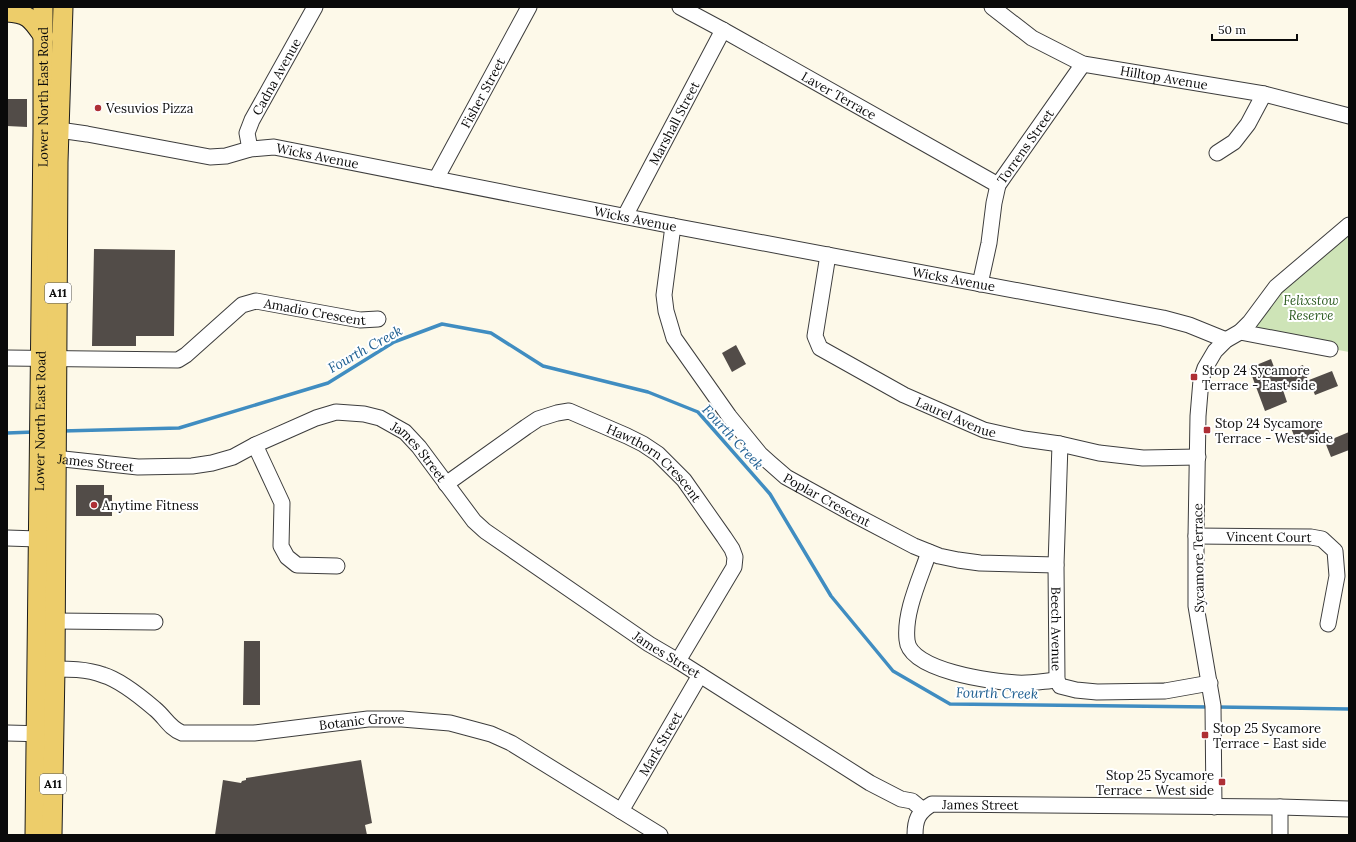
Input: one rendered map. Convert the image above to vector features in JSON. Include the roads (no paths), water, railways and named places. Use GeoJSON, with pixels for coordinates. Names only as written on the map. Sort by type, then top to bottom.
{"type":"FeatureCollection","features":[{"type":"Feature","properties":{"kind":"main road","name":"Lower North East Road"},"geometry":{"type":"LineString","coordinates":[[43,7],[51,131]]}},
{"type":"Feature","properties":{"kind":"main road","name":"Lower North East Road"},"geometry":{"type":"LineString","coordinates":[[46,669],[55,621],[48,441],[51,131],[62,9]]}},
{"type":"Feature","properties":{"kind":"main road"},"geometry":{"type":"LineString","coordinates":[[7,12],[21,14],[28,17],[44,37]]}},
{"type":"Feature","properties":{"kind":"main road","name":"Lower North East Road"},"geometry":{"type":"LineString","coordinates":[[35,835],[45,734],[46,669],[38,539],[48,441]]}},
{"type":"Feature","properties":{"kind":"main road","name":"Lower North East Road"},"geometry":{"type":"LineString","coordinates":[[45,734],[52,835]]}},
{"type":"Feature","properties":{"kind":"street","name":"Cadna Avenue"},"geometry":{"type":"LineString","coordinates":[[250,149],[247,133],[252,120],[315,7]]}},
{"type":"Feature","properties":{"kind":"street","name":"Fisher Street"},"geometry":{"type":"LineString","coordinates":[[436,179],[529,7]]}},
{"type":"Feature","properties":{"kind":"street","name":"Laver Terrace"},"geometry":{"type":"LineString","coordinates":[[680,7],[998,185]]}},
{"type":"Feature","properties":{"kind":"street","name":"Hilltop Avenue"},"geometry":{"type":"LineString","coordinates":[[992,7],[1032,38],[1083,64],[1264,94],[1349,116]]}},
{"type":"Feature","properties":{"kind":"street","name":"Marshall Street"},"geometry":{"type":"LineString","coordinates":[[625,216],[723,30]]}},
{"type":"Feature","properties":{"kind":"street","name":"Torrens Street"},"geometry":{"type":"LineString","coordinates":[[980,284],[989,243],[998,185],[1083,64]]}},
{"type":"Feature","properties":{"kind":"street"},"geometry":{"type":"LineString","coordinates":[[1217,153],[1234,142],[1248,124],[1264,94]]}},
{"type":"Feature","properties":{"kind":"street","name":"Wicks Avenue"},"geometry":{"type":"LineString","coordinates":[[51,131],[87,134],[210,157],[226,156],[250,149],[274,147],[673,226],[1164,318],[1189,325],[1226,340]]}},
{"type":"Feature","properties":{"kind":"street","name":"Sycamore Terrace"},"geometry":{"type":"LineString","coordinates":[[1214,807],[1214,710],[1196,606],[1198,416],[1201,380],[1205,368],[1215,351],[1226,340],[1240,332],[1250,322],[1276,287],[1349,225]]}},
{"type":"Feature","properties":{"kind":"street","name":"Poplar Crescent"},"geometry":{"type":"LineString","coordinates":[[673,226],[664,295],[666,311],[674,338],[729,416],[760,454],[786,477],[914,546],[938,556],[980,563],[1056,565]]}},
{"type":"Feature","properties":{"kind":"street","name":"Laurel Avenue"},"geometry":{"type":"LineString","coordinates":[[828,255],[815,336],[820,348],[904,395],[984,430],[1024,439],[1060,444],[1100,453],[1143,458],[1198,457]]}},
{"type":"Feature","properties":{"kind":"street","name":"Amadio Crescent"},"geometry":{"type":"LineString","coordinates":[[7,358],[178,360],[186,355],[242,305],[256,301],[360,320],[378,319]]}},
{"type":"Feature","properties":{"kind":"street"},"geometry":{"type":"LineString","coordinates":[[1240,332],[1330,349]]}},
{"type":"Feature","properties":{"kind":"street","name":"Hawthorn Crescent"},"geometry":{"type":"LineString","coordinates":[[446,484],[526,426],[538,419],[569,411],[644,444],[658,454],[684,480],[732,549],[735,557],[734,567],[678,661]]}},
{"type":"Feature","properties":{"kind":"street","name":"James Street"},"geometry":{"type":"LineString","coordinates":[[48,441],[138,467],[192,466],[212,463],[233,457],[316,418],[336,412],[364,414],[380,418],[405,432],[419,447],[474,521],[485,531],[649,644],[870,783],[901,800],[912,801],[923,810],[932,804],[1349,809]]}},
{"type":"Feature","properties":{"kind":"street","name":"Beech Avenue"},"geometry":{"type":"LineString","coordinates":[[1060,444],[1056,565],[1057,680],[1060,686],[1068,689],[1097,692],[1165,691],[1210,683]]}},
{"type":"Feature","properties":{"kind":"street"},"geometry":{"type":"LineString","coordinates":[[256,445],[282,503],[282,546],[287,557],[297,565],[338,566]]}},
{"type":"Feature","properties":{"kind":"street","name":"Vincent Court"},"geometry":{"type":"LineString","coordinates":[[1196,536],[1311,537],[1322,539],[1335,551],[1336,560],[1337,576],[1328,624]]}},
{"type":"Feature","properties":{"kind":"street"},"geometry":{"type":"LineString","coordinates":[[7,538],[38,539]]}},
{"type":"Feature","properties":{"kind":"street"},"geometry":{"type":"LineString","coordinates":[[929,552],[909,612],[906,642],[911,651],[940,668],[982,680],[1019,683],[1057,680]]}},
{"type":"Feature","properties":{"kind":"street"},"geometry":{"type":"LineString","coordinates":[[55,621],[155,622]]}},
{"type":"Feature","properties":{"kind":"street","name":"Botanic Grove"},"geometry":{"type":"LineString","coordinates":[[46,669],[93,672],[108,677],[136,694],[160,713],[170,726],[175,730],[182,732],[254,733],[372,719],[431,721],[467,726],[492,734],[511,743],[660,835]]}},
{"type":"Feature","properties":{"kind":"street","name":"Mark Street"},"geometry":{"type":"LineString","coordinates":[[621,811],[700,675]]}},
{"type":"Feature","properties":{"kind":"street"},"geometry":{"type":"LineString","coordinates":[[7,733],[45,734]]}},
{"type":"Feature","properties":{"kind":"street"},"geometry":{"type":"LineString","coordinates":[[1280,807],[1280,835]]}},
{"type":"Feature","properties":{"kind":"street"},"geometry":{"type":"LineString","coordinates":[[915,835],[917,817],[923,810]]}},
{"type":"Feature","properties":{"kind":"waterway","name":"Fourth Creek"},"geometry":{"type":"LineString","coordinates":[[62,431],[179,428],[328,383],[394,342],[442,324],[491,333],[543,366],[648,392],[698,412],[770,494],[831,596],[893,671],[950,704],[1210,707]]}},
{"type":"Feature","properties":{"kind":"waterway","name":"Fourth Creek"},"geometry":{"type":"LineString","coordinates":[[7,433],[34,432]]}},
{"type":"Feature","properties":{"kind":"waterway","name":"Fourth Creek"},"geometry":{"type":"LineString","coordinates":[[1216,707],[1349,709]]}},
{"type":"Feature","properties":{"kind":"place","name":"Vesuvios Pizza"},"geometry":{"type":"Point","coordinates":[98,108]}},
{"type":"Feature","properties":{"kind":"place","name":"Stop 24 Sycamore Terrace - East side"},"geometry":{"type":"Point","coordinates":[1194,377]}},
{"type":"Feature","properties":{"kind":"place","name":"Stop 24 Sycamore Terrace - West side"},"geometry":{"type":"Point","coordinates":[1207,430]}},
{"type":"Feature","properties":{"kind":"place","name":"Anytime Fitness"},"geometry":{"type":"Point","coordinates":[94,505]}},
{"type":"Feature","properties":{"kind":"place","name":"Stop 25 Sycamore Terrace - East side"},"geometry":{"type":"Point","coordinates":[1205,735]}},
{"type":"Feature","properties":{"kind":"place","name":"Stop 25 Sycamore Terrace - West side"},"geometry":{"type":"Point","coordinates":[1222,782]}},
{"type":"Feature","properties":{"kind":"park label","name":"Felixstow Reserve"},"geometry":{"type":"Point","coordinates":[1311,308]}}]}
